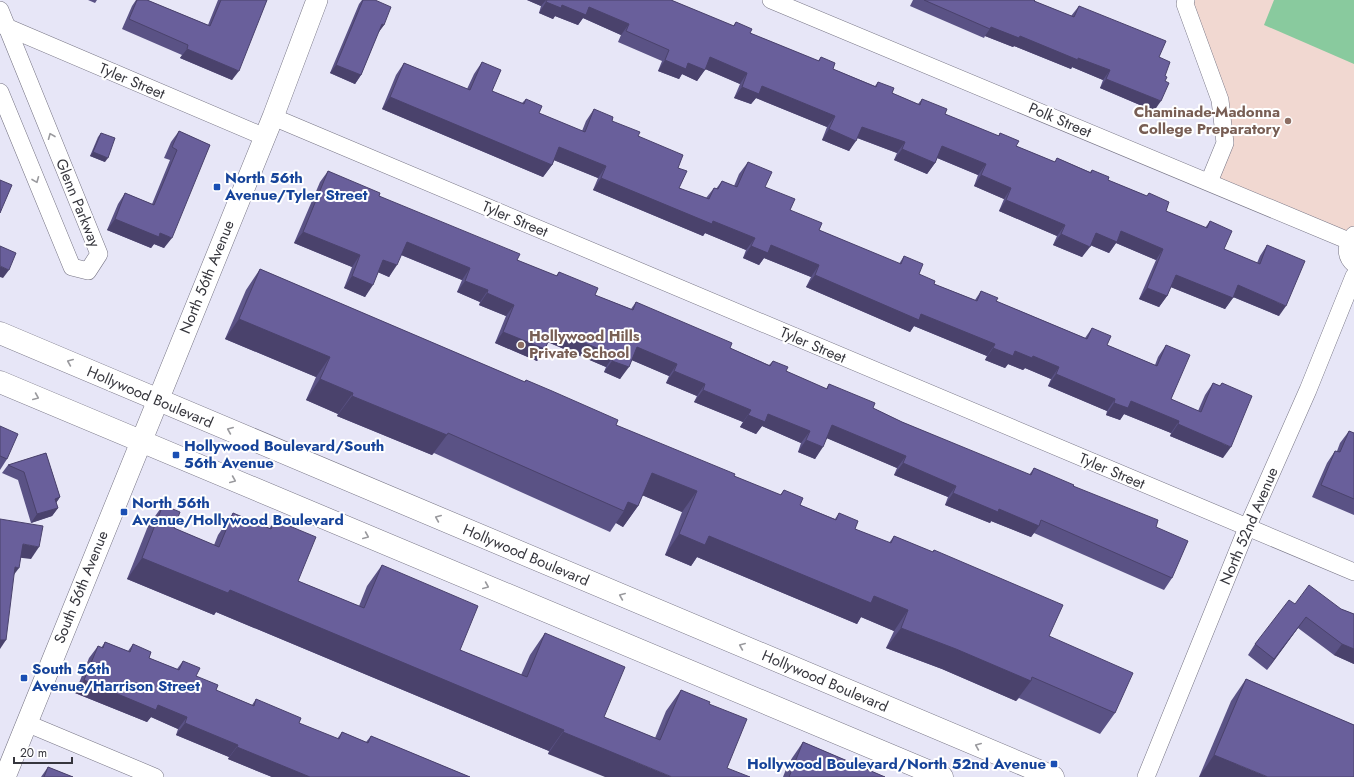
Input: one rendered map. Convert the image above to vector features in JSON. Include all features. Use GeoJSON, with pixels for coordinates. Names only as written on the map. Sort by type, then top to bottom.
{"type":"FeatureCollection","features":[{"type":"Feature","properties":{"kind":"highway","name":"Hollywood Boulevard"},"geometry":{"type":"LineString","coordinates":[[0,333],[1053,777]]}},
{"type":"Feature","properties":{"kind":"highway"},"geometry":{"type":"LineString","coordinates":[[0,382],[942,777]]}},
{"type":"Feature","properties":{"kind":"street","name":"North 56th Avenue"},"geometry":{"type":"LineString","coordinates":[[140,441],[274,117],[317,0]]}},
{"type":"Feature","properties":{"kind":"street","name":"Polk Street"},"geometry":{"type":"LineString","coordinates":[[771,0],[1209,182],[1352,238],[1347,251],[1348,256],[1354,264]]}},
{"type":"Feature","properties":{"kind":"street"},"geometry":{"type":"LineString","coordinates":[[1186,0],[1185,4],[1220,100],[1225,143],[1209,182]]}},
{"type":"Feature","properties":{"kind":"street","name":"Glenn Parkway"},"geometry":{"type":"LineString","coordinates":[[0,10],[3,26],[98,254],[88,271],[72,267],[0,92]]}},
{"type":"Feature","properties":{"kind":"street","name":"Tyler Street"},"geometry":{"type":"LineString","coordinates":[[3,26],[265,136]]}},
{"type":"Feature","properties":{"kind":"street","name":"Tyler Street"},"geometry":{"type":"LineString","coordinates":[[274,117],[1246,528],[1354,572]]}},
{"type":"Feature","properties":{"kind":"street","name":"North 52nd Avenue"},"geometry":{"type":"LineString","coordinates":[[1146,777],[1246,528],[1308,390],[1354,276]]}},
{"type":"Feature","properties":{"kind":"street","name":"South 56th Avenue"},"geometry":{"type":"LineString","coordinates":[[5,777],[140,441]]}},
{"type":"Feature","properties":{"kind":"street"},"geometry":{"type":"LineString","coordinates":[[26,723],[155,777]]}},
{"type":"Feature","properties":{"kind":"shaded area","name":"Chaminade-Madonna College Preparatory"},"geometry":{"type":"Polygon","coordinates":[[[1186,0],[1354,0],[1354,243],[1209,182],[1225,143],[1186,0]]]}},
{"type":"Feature","properties":{"kind":"green space"},"geometry":{"type":"Polygon","coordinates":[[[1274,0],[1354,0],[1354,64],[1264,25],[1274,0]]]}},
{"type":"Feature","properties":{"kind":"building"},"geometry":{"type":"Polygon","coordinates":[[[137,0],[147,0],[210,26],[221,0],[267,0],[239,71],[187,49],[188,45],[129,19],[137,0]]]}},
{"type":"Feature","properties":{"kind":"building"},"geometry":{"type":"Polygon","coordinates":[[[363,0],[375,0],[391,7],[384,25],[382,24],[361,75],[336,65],[363,0]]]}},
{"type":"Feature","properties":{"kind":"building"},"geometry":{"type":"Polygon","coordinates":[[[547,0],[671,0],[734,26],[736,22],[752,29],[750,33],[819,61],[821,57],[835,63],[833,69],[876,87],[878,82],[894,88],[892,93],[920,105],[922,99],[947,109],[945,114],[999,136],[1000,133],[1019,141],[1016,146],[1055,162],[1057,158],[1091,173],[1092,170],[1109,177],[1108,180],[1147,196],[1149,193],[1169,202],[1166,211],[1207,228],[1210,221],[1232,231],[1224,249],[1260,264],[1267,245],[1305,261],[1286,306],[1238,285],[1233,298],[1176,275],[1167,296],[1147,288],[1163,249],[1121,231],[1117,242],[1096,233],[1090,247],[1061,234],[1065,225],[1006,200],[1011,188],[981,175],[986,164],[942,146],[935,163],[902,149],[905,142],[862,127],[856,141],[829,129],[835,116],[762,86],[759,94],[742,87],[747,73],[710,57],[705,70],[688,63],[686,69],[665,60],[669,50],[626,31],[629,24],[589,7],[586,15],[562,5],[561,8],[546,2],[547,0]]]}},
{"type":"Feature","properties":{"kind":"building"},"geometry":{"type":"Polygon","coordinates":[[[924,0],[1035,0],[1034,1],[1074,17],[1079,6],[1166,41],[1159,57],[1170,62],[1165,76],[1167,77],[1165,81],[1169,83],[1161,101],[1106,79],[1110,70],[1078,58],[1078,60],[1020,36],[1019,38],[991,27],[990,29],[924,0]]]}},
{"type":"Feature","properties":{"kind":"building"},"geometry":{"type":"Polygon","coordinates":[[[482,62],[501,70],[492,91],[524,104],[526,99],[542,106],[539,113],[585,132],[594,109],[613,117],[612,121],[640,132],[638,136],[683,155],[678,168],[687,171],[679,188],[709,199],[714,188],[718,189],[722,181],[737,187],[748,162],[772,172],[765,187],[795,199],[790,210],[822,223],[819,230],[901,264],[904,256],[923,264],[919,274],[935,281],[934,284],[977,301],[981,291],[998,298],[996,301],[1087,339],[1092,328],[1111,336],[1107,345],[1157,366],[1166,345],[1190,355],[1171,399],[1201,412],[1213,383],[1220,386],[1222,383],[1252,396],[1231,447],[1178,424],[1179,421],[1131,401],[1128,408],[1114,403],[1115,399],[1056,374],[1059,367],[1033,356],[1032,358],[1015,351],[1013,356],[993,348],[995,344],[921,314],[919,320],[815,275],[819,265],[771,245],[768,253],[751,246],[755,238],[713,221],[712,224],[601,178],[606,166],[559,147],[552,165],[390,97],[404,63],[470,90],[482,62]]]}},
{"type":"Feature","properties":{"kind":"building"},"geometry":{"type":"Polygon","coordinates":[[[179,131],[210,145],[172,238],[160,233],[159,237],[115,219],[125,193],[154,205],[177,150],[172,147],[179,131]]]}},
{"type":"Feature","properties":{"kind":"building"},"geometry":{"type":"Polygon","coordinates":[[[101,133],[115,138],[108,158],[93,152],[101,133]]]}},
{"type":"Feature","properties":{"kind":"building"},"geometry":{"type":"Polygon","coordinates":[[[328,171],[380,193],[379,196],[520,254],[517,260],[557,276],[559,272],[598,288],[595,295],[633,310],[636,302],[732,343],[730,348],[770,366],[773,361],[788,367],[786,371],[827,389],[829,384],[875,403],[873,408],[902,422],[1031,475],[1034,468],[1074,485],[1073,486],[1158,520],[1156,527],[1188,541],[1172,578],[1041,520],[1039,526],[999,509],[998,512],[953,493],[956,486],[903,463],[906,456],[832,425],[823,447],[806,440],[810,431],[768,414],[765,422],[748,415],[751,410],[703,390],[705,384],[674,371],[677,364],[637,347],[629,367],[612,361],[614,355],[553,330],[545,349],[503,332],[514,305],[487,293],[488,290],[465,281],[470,268],[407,242],[397,265],[383,260],[373,285],[352,276],[360,255],[303,232],[328,171]]]}},
{"type":"Feature","properties":{"kind":"building"},"geometry":{"type":"Polygon","coordinates":[[[0,180],[12,185],[0,213],[0,180]]]}},
{"type":"Feature","properties":{"kind":"building"},"geometry":{"type":"Polygon","coordinates":[[[0,246],[16,253],[9,270],[0,266],[0,246]]]}},
{"type":"Feature","properties":{"kind":"building"},"geometry":{"type":"Polygon","coordinates":[[[260,269],[525,382],[526,380],[552,391],[618,420],[616,425],[735,474],[734,476],[781,495],[784,490],[803,498],[800,505],[836,520],[839,513],[858,521],[855,529],[891,543],[894,536],[933,552],[934,550],[1063,605],[1049,636],[1133,673],[1115,713],[1032,677],[1031,681],[956,649],[901,628],[908,610],[874,596],[871,603],[709,536],[705,545],[679,534],[697,491],[652,473],[638,506],[628,502],[624,511],[448,433],[447,435],[352,396],[353,393],[320,379],[330,357],[239,319],[260,269]]]}},
{"type":"Feature","properties":{"kind":"building"},"geometry":{"type":"Polygon","coordinates":[[[0,426],[18,434],[7,459],[0,456],[0,426]]]}},
{"type":"Feature","properties":{"kind":"building"},"geometry":{"type":"Polygon","coordinates":[[[1349,431],[1354,433],[1354,499],[1321,485],[1335,451],[1340,452],[1349,431]]]}},
{"type":"Feature","properties":{"kind":"building"},"geometry":{"type":"Polygon","coordinates":[[[46,453],[60,497],[55,499],[58,508],[37,514],[24,472],[8,465],[46,453]]]}},
{"type":"Feature","properties":{"kind":"building"},"geometry":{"type":"Polygon","coordinates":[[[163,505],[180,512],[174,528],[219,547],[233,513],[271,529],[275,520],[316,537],[298,581],[364,608],[382,565],[478,606],[460,650],[527,677],[545,633],[625,667],[604,717],[660,740],[681,690],[710,702],[709,704],[747,719],[727,768],[750,777],[672,777],[563,732],[564,730],[230,590],[228,593],[142,558],[163,505]]]}},
{"type":"Feature","properties":{"kind":"building"},"geometry":{"type":"Polygon","coordinates":[[[0,519],[43,526],[39,547],[23,544],[19,568],[15,567],[6,640],[0,640],[0,519]]]}},
{"type":"Feature","properties":{"kind":"building"},"geometry":{"type":"Polygon","coordinates":[[[1309,585],[1341,609],[1354,614],[1354,649],[1342,644],[1306,617],[1274,659],[1255,644],[1289,600],[1295,604],[1309,585]]]}},
{"type":"Feature","properties":{"kind":"building"},"geometry":{"type":"Polygon","coordinates":[[[105,642],[130,652],[133,644],[151,652],[149,658],[179,670],[183,661],[200,668],[196,676],[218,685],[216,690],[254,706],[256,699],[301,718],[299,723],[339,739],[342,732],[368,743],[371,736],[470,777],[310,777],[237,747],[238,745],[185,723],[187,717],[158,705],[156,710],[84,680],[98,646],[103,648],[105,642]]]}},
{"type":"Feature","properties":{"kind":"building"},"geometry":{"type":"Polygon","coordinates":[[[1246,679],[1354,725],[1354,777],[1268,777],[1214,755],[1246,679]]]}},
{"type":"Feature","properties":{"kind":"building"},"geometry":{"type":"Polygon","coordinates":[[[803,742],[885,777],[789,777],[803,742]]]}},
{"type":"Feature","properties":{"kind":"building"},"geometry":{"type":"Polygon","coordinates":[[[48,767],[73,777],[44,777],[48,767]]]}},
{"type":"Feature","properties":{"kind":"place","name":"Chaminade-Madonna College Preparatory"},"geometry":{"type":"Point","coordinates":[1288,121]}},
{"type":"Feature","properties":{"kind":"place","name":"North 56th Avenue/Tyler Street"},"geometry":{"type":"Point","coordinates":[217,187]}},
{"type":"Feature","properties":{"kind":"place","name":"Hollywood Hills Private School"},"geometry":{"type":"Point","coordinates":[521,345]}},
{"type":"Feature","properties":{"kind":"place","name":"Hollywood Boulevard/South 56th Avenue"},"geometry":{"type":"Point","coordinates":[176,455]}},
{"type":"Feature","properties":{"kind":"place","name":"North 56th Avenue/Hollywood Boulevard"},"geometry":{"type":"Point","coordinates":[124,512]}},
{"type":"Feature","properties":{"kind":"place","name":"South 56th Avenue/Harrison Street"},"geometry":{"type":"Point","coordinates":[24,678]}},
{"type":"Feature","properties":{"kind":"place","name":"Hollywood Boulevard/North 52nd Avenue"},"geometry":{"type":"Point","coordinates":[1054,764]}}]}
